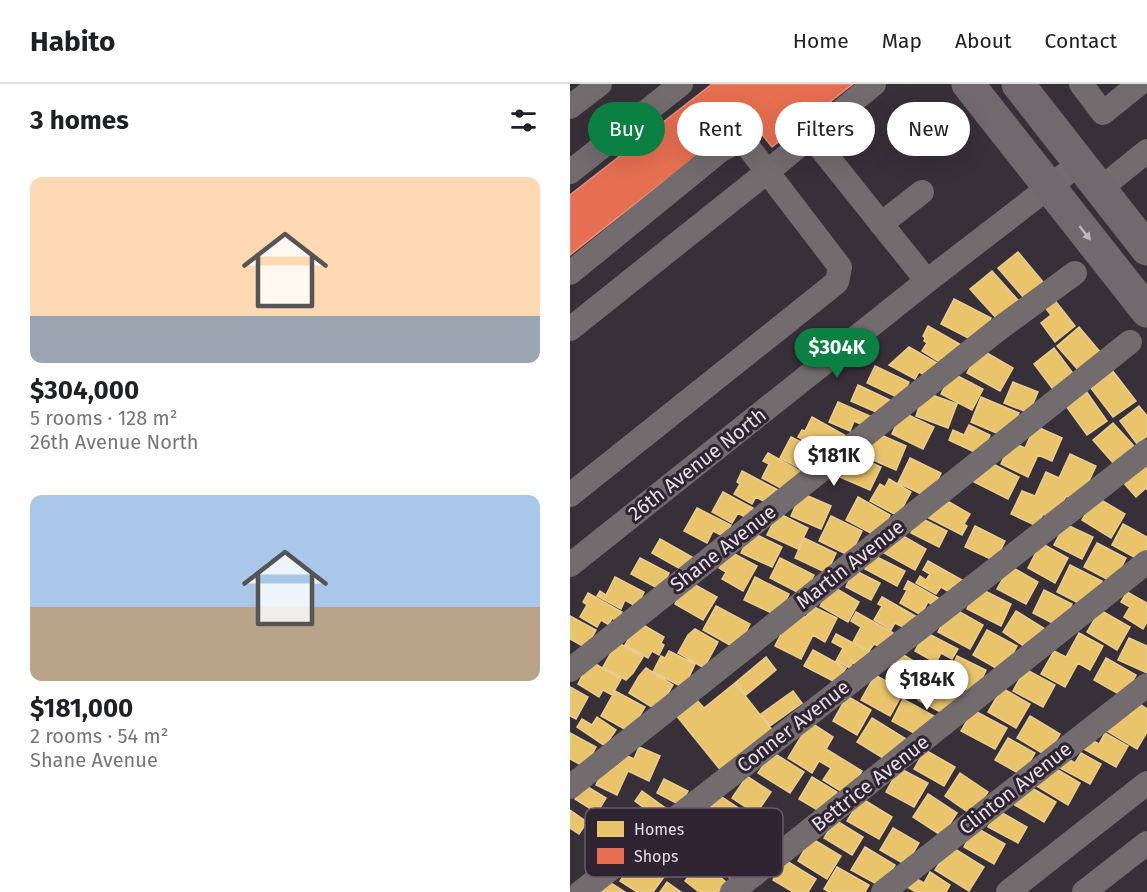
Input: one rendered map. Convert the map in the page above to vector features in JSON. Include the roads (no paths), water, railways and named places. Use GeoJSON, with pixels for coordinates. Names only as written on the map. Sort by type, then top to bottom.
{"type":"FeatureCollection","features":[{"type":"Feature","properties":{"kind":"highway"},"geometry":{"type":"LineString","coordinates":[[968,84],[1147,311]]}},
{"type":"Feature","properties":{"kind":"highway"},"geometry":{"type":"LineString","coordinates":[[1018,84],[1147,249]]}},
{"type":"Feature","properties":{"kind":"street"},"geometry":{"type":"LineString","coordinates":[[570,107],[600,84]]}},
{"type":"Feature","properties":{"kind":"street"},"geometry":{"type":"LineString","coordinates":[[570,172],[681,84]]}},
{"type":"Feature","properties":{"kind":"street"},"geometry":{"type":"LineString","coordinates":[[852,102],[874,84]]}},
{"type":"Feature","properties":{"kind":"street"},"geometry":{"type":"LineString","coordinates":[[1081,84],[1103,113],[1139,84]]}},
{"type":"Feature","properties":{"kind":"street"},"geometry":{"type":"LineString","coordinates":[[570,273],[721,150],[733,144],[746,144],[840,267],[837,282],[570,495]]}},
{"type":"Feature","properties":{"kind":"street"},"geometry":{"type":"LineString","coordinates":[[570,329],[787,156]]}},
{"type":"Feature","properties":{"kind":"street"},"geometry":{"type":"LineString","coordinates":[[827,156],[927,281]]}},
{"type":"Feature","properties":{"kind":"street"},"geometry":{"type":"LineString","coordinates":[[1100,189],[1143,162]]}},
{"type":"Feature","properties":{"kind":"street","name":"26th Avenue North"},"geometry":{"type":"LineString","coordinates":[[570,565],[927,281],[1080,164]]}},
{"type":"Feature","properties":{"kind":"street"},"geometry":{"type":"LineString","coordinates":[[881,224],[922,192]]}},
{"type":"Feature","properties":{"kind":"street","name":"Shane Avenue"},"geometry":{"type":"LineString","coordinates":[[570,670],[986,339],[1075,273]]}},
{"type":"Feature","properties":{"kind":"street","name":"Martin Avenue"},"geometry":{"type":"LineString","coordinates":[[570,787],[1130,342]]}},
{"type":"Feature","properties":{"kind":"street","name":"Conner Avenue"},"geometry":{"type":"LineString","coordinates":[[689,808],[1147,451]]}},
{"type":"Feature","properties":{"kind":"street","name":"Bettrice Avenue"},"geometry":{"type":"LineString","coordinates":[[783,851],[1147,562]]}},
{"type":"Feature","properties":{"kind":"street","name":"Clinton Avenue"},"geometry":{"type":"LineString","coordinates":[[883,892],[1147,685]]}},
{"type":"Feature","properties":{"kind":"street"},"geometry":{"type":"LineString","coordinates":[[1008,892],[1147,783]]}},
{"type":"Feature","properties":{"kind":"street"},"geometry":{"type":"LineString","coordinates":[[1084,892],[1147,843]]}},
{"type":"Feature","properties":{"kind":"street","name":"Conner Avenue"},"geometry":{"type":"LineString","coordinates":[[581,892],[600,877]]}},
{"type":"Feature","properties":{"kind":"street","name":"Bettrice Avenue"},"geometry":{"type":"LineString","coordinates":[[732,892],[751,877]]}}]}
